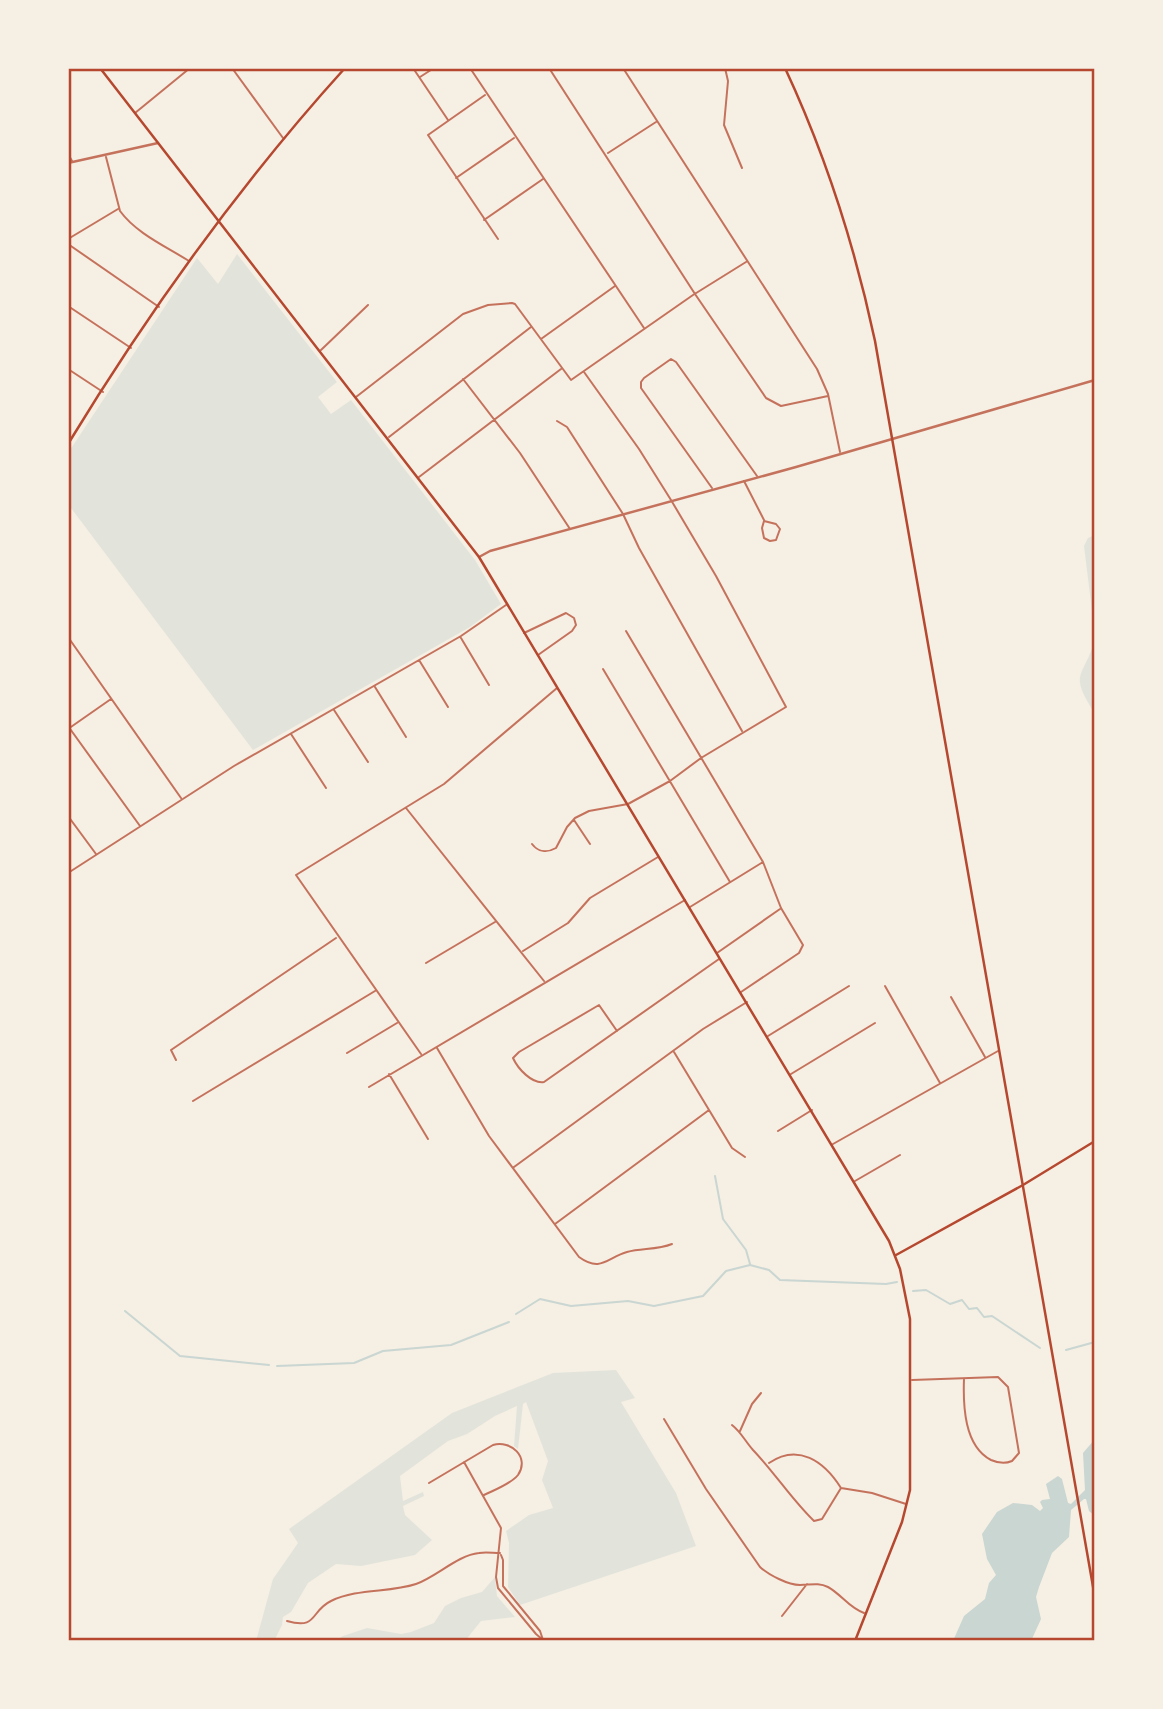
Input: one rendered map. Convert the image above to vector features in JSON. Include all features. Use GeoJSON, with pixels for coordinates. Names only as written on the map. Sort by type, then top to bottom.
{"type":"FeatureCollection","features":[{"type":"Feature","properties":{"kind":"main road"},"geometry":{"type":"LineString","coordinates":[[100,68],[479,557],[833,1144],[896,1255],[909,1303],[911,1462],[908,1504],[855,1641]]}},
{"type":"Feature","properties":{"kind":"main road"},"geometry":{"type":"LineString","coordinates":[[68,444],[219,220],[283,138],[345,68]]}},
{"type":"Feature","properties":{"kind":"main road"},"geometry":{"type":"LineString","coordinates":[[785,68],[818,144],[850,239],[875,341],[1095,1598]]}},
{"type":"Feature","properties":{"kind":"main road"},"geometry":{"type":"LineString","coordinates":[[896,1255],[1023,1185],[1095,1141]]}},
{"type":"Feature","properties":{"kind":"street"},"geometry":{"type":"LineString","coordinates":[[135,113],[191,68]]}},
{"type":"Feature","properties":{"kind":"street"},"geometry":{"type":"LineString","coordinates":[[232,68],[283,138]]}},
{"type":"Feature","properties":{"kind":"street"},"geometry":{"type":"LineString","coordinates":[[413,68],[448,121]]}},
{"type":"Feature","properties":{"kind":"street"},"geometry":{"type":"LineString","coordinates":[[420,78],[434,68]]}},
{"type":"Feature","properties":{"kind":"street"},"geometry":{"type":"LineString","coordinates":[[470,68],[645,328]]}},
{"type":"Feature","properties":{"kind":"street"},"geometry":{"type":"LineString","coordinates":[[549,68],[694,294],[770,401],[781,405],[828,396]]}},
{"type":"Feature","properties":{"kind":"street"},"geometry":{"type":"LineString","coordinates":[[623,68],[817,369],[828,396],[840,453]]}},
{"type":"Feature","properties":{"kind":"street"},"geometry":{"type":"LineString","coordinates":[[725,68],[728,81],[724,125],[741,167]]}},
{"type":"Feature","properties":{"kind":"street"},"geometry":{"type":"LineString","coordinates":[[487,94],[428,135],[498,239]]}},
{"type":"Feature","properties":{"kind":"street"},"geometry":{"type":"LineString","coordinates":[[606,154],[657,121]]}},
{"type":"Feature","properties":{"kind":"street"},"geometry":{"type":"LineString","coordinates":[[456,178],[515,137]]}},
{"type":"Feature","properties":{"kind":"street"},"geometry":{"type":"LineString","coordinates":[[68,154],[71,162],[158,143]]}},
{"type":"Feature","properties":{"kind":"street"},"geometry":{"type":"LineString","coordinates":[[106,154],[119,209],[133,225],[190,261]]}},
{"type":"Feature","properties":{"kind":"street"},"geometry":{"type":"LineString","coordinates":[[484,220],[544,179]]}},
{"type":"Feature","properties":{"kind":"street"},"geometry":{"type":"LineString","coordinates":[[68,239],[119,209]]}},
{"type":"Feature","properties":{"kind":"street"},"geometry":{"type":"LineString","coordinates":[[68,244],[159,307]]}},
{"type":"Feature","properties":{"kind":"street"},"geometry":{"type":"LineString","coordinates":[[356,397],[463,314],[487,305],[515,304],[571,380],[694,294],[746,262]]}},
{"type":"Feature","properties":{"kind":"street"},"geometry":{"type":"LineString","coordinates":[[541,339],[616,285]]}},
{"type":"Feature","properties":{"kind":"street"},"geometry":{"type":"LineString","coordinates":[[320,350],[368,305]]}},
{"type":"Feature","properties":{"kind":"street"},"geometry":{"type":"LineString","coordinates":[[68,306],[131,348]]}},
{"type":"Feature","properties":{"kind":"street"},"geometry":{"type":"LineString","coordinates":[[388,437],[532,327]]}},
{"type":"Feature","properties":{"kind":"street"},"geometry":{"type":"LineString","coordinates":[[712,489],[640,385],[644,378],[670,359],[676,362],[758,477]]}},
{"type":"Feature","properties":{"kind":"street"},"geometry":{"type":"LineString","coordinates":[[68,369],[103,392]]}},
{"type":"Feature","properties":{"kind":"street"},"geometry":{"type":"LineString","coordinates":[[419,477],[562,369]]}},
{"type":"Feature","properties":{"kind":"street"},"geometry":{"type":"LineString","coordinates":[[532,844],[543,851],[556,848],[573,819],[589,811],[628,804],[784,709],[785,704],[671,500],[639,449],[584,372]]}},
{"type":"Feature","properties":{"kind":"street"},"geometry":{"type":"LineString","coordinates":[[463,379],[539,480],[570,529]]}},
{"type":"Feature","properties":{"kind":"street"},"geometry":{"type":"LineString","coordinates":[[479,557],[490,551],[1095,380]]}},
{"type":"Feature","properties":{"kind":"street"},"geometry":{"type":"LineString","coordinates":[[557,421],[567,427],[623,514],[639,548],[743,732]]}},
{"type":"Feature","properties":{"kind":"street"},"geometry":{"type":"LineString","coordinates":[[744,481],[764,521],[764,538],[776,540],[780,529],[776,524],[764,521]]}},
{"type":"Feature","properties":{"kind":"street"},"geometry":{"type":"LineString","coordinates":[[68,873],[206,783],[461,636],[507,604]]}},
{"type":"Feature","properties":{"kind":"street"},"geometry":{"type":"LineString","coordinates":[[524,633],[566,613],[574,618],[576,625],[572,631],[537,655]]}},
{"type":"Feature","properties":{"kind":"street"},"geometry":{"type":"LineString","coordinates":[[626,631],[763,862],[781,908],[803,945],[802,949],[741,992]]}},
{"type":"Feature","properties":{"kind":"street"},"geometry":{"type":"LineString","coordinates":[[461,636],[489,685]]}},
{"type":"Feature","properties":{"kind":"street"},"geometry":{"type":"LineString","coordinates":[[68,637],[182,799]]}},
{"type":"Feature","properties":{"kind":"street"},"geometry":{"type":"LineString","coordinates":[[419,660],[448,707]]}},
{"type":"Feature","properties":{"kind":"street"},"geometry":{"type":"LineString","coordinates":[[603,669],[730,882]]}},
{"type":"Feature","properties":{"kind":"street"},"geometry":{"type":"LineString","coordinates":[[375,686],[406,737]]}},
{"type":"Feature","properties":{"kind":"street"},"geometry":{"type":"LineString","coordinates":[[421,1054],[296,875],[449,780],[557,688]]}},
{"type":"Feature","properties":{"kind":"street"},"geometry":{"type":"LineString","coordinates":[[111,698],[69,728],[140,827]]}},
{"type":"Feature","properties":{"kind":"street"},"geometry":{"type":"LineString","coordinates":[[334,709],[368,762]]}},
{"type":"Feature","properties":{"kind":"street"},"geometry":{"type":"LineString","coordinates":[[292,734],[326,788]]}},
{"type":"Feature","properties":{"kind":"street"},"geometry":{"type":"LineString","coordinates":[[406,808],[545,982]]}},
{"type":"Feature","properties":{"kind":"street"},"geometry":{"type":"LineString","coordinates":[[68,816],[97,855]]}},
{"type":"Feature","properties":{"kind":"street"},"geometry":{"type":"LineString","coordinates":[[573,819],[590,844]]}},
{"type":"Feature","properties":{"kind":"street"},"geometry":{"type":"LineString","coordinates":[[521,951],[568,923],[590,898],[659,856]]}},
{"type":"Feature","properties":{"kind":"street"},"geometry":{"type":"LineString","coordinates":[[690,907],[763,862]]}},
{"type":"Feature","properties":{"kind":"street"},"geometry":{"type":"LineString","coordinates":[[369,1087],[685,900]]}},
{"type":"Feature","properties":{"kind":"street"},"geometry":{"type":"LineString","coordinates":[[717,953],[781,908]]}},
{"type":"Feature","properties":{"kind":"street"},"geometry":{"type":"LineString","coordinates":[[426,963],[496,922]]}},
{"type":"Feature","properties":{"kind":"street"},"geometry":{"type":"LineString","coordinates":[[176,1060],[171,1050],[337,937]]}},
{"type":"Feature","properties":{"kind":"street"},"geometry":{"type":"LineString","coordinates":[[617,1031],[599,1005],[513,1058],[517,1065],[540,1083],[572,1064],[720,958]]}},
{"type":"Feature","properties":{"kind":"street"},"geometry":{"type":"LineString","coordinates":[[768,1036],[849,986]]}},
{"type":"Feature","properties":{"kind":"street"},"geometry":{"type":"LineString","coordinates":[[885,986],[940,1083]]}},
{"type":"Feature","properties":{"kind":"street"},"geometry":{"type":"LineString","coordinates":[[193,1101],[375,991]]}},
{"type":"Feature","properties":{"kind":"street"},"geometry":{"type":"LineString","coordinates":[[951,997],[986,1058]]}},
{"type":"Feature","properties":{"kind":"street"},"geometry":{"type":"LineString","coordinates":[[514,1168],[703,1030],[747,1002]]}},
{"type":"Feature","properties":{"kind":"street"},"geometry":{"type":"LineString","coordinates":[[347,1053],[398,1023]]}},
{"type":"Feature","properties":{"kind":"street"},"geometry":{"type":"LineString","coordinates":[[791,1074],[875,1023]]}},
{"type":"Feature","properties":{"kind":"street"},"geometry":{"type":"LineString","coordinates":[[436,1046],[483,1127],[574,1252],[591,1264],[606,1263],[627,1252],[659,1249],[672,1244]]}},
{"type":"Feature","properties":{"kind":"street"},"geometry":{"type":"LineString","coordinates":[[833,1144],[999,1051]]}},
{"type":"Feature","properties":{"kind":"street"},"geometry":{"type":"LineString","coordinates":[[674,1052],[732,1148],[745,1157]]}},
{"type":"Feature","properties":{"kind":"street"},"geometry":{"type":"LineString","coordinates":[[389,1073],[428,1139]]}},
{"type":"Feature","properties":{"kind":"street"},"geometry":{"type":"LineString","coordinates":[[554,1225],[709,1110]]}},
{"type":"Feature","properties":{"kind":"street"},"geometry":{"type":"LineString","coordinates":[[778,1130],[812,1110]]}},
{"type":"Feature","properties":{"kind":"street"},"geometry":{"type":"LineString","coordinates":[[855,1181],[900,1155]]}},
{"type":"Feature","properties":{"kind":"street"},"geometry":{"type":"LineString","coordinates":[[911,1380],[998,1377],[1008,1387],[1017,1457],[1006,1463],[991,1460],[977,1449],[964,1412],[964,1379]]}},
{"type":"Feature","properties":{"kind":"street"},"geometry":{"type":"LineString","coordinates":[[740,1432],[751,1405],[761,1393]]}},
{"type":"Feature","properties":{"kind":"street"},"geometry":{"type":"LineString","coordinates":[[664,1419],[757,1564],[766,1572],[797,1585],[828,1587],[853,1608],[865,1613]]}},
{"type":"Feature","properties":{"kind":"street"},"geometry":{"type":"LineString","coordinates":[[732,1425],[815,1522],[822,1518],[841,1488]]}},
{"type":"Feature","properties":{"kind":"street"},"geometry":{"type":"LineString","coordinates":[[429,1483],[499,1443],[511,1446],[519,1453],[521,1463],[518,1475],[483,1496]]}},
{"type":"Feature","properties":{"kind":"street"},"geometry":{"type":"LineString","coordinates":[[768,1464],[786,1454],[799,1454],[822,1464],[841,1488],[872,1493],[908,1504]]}},
{"type":"Feature","properties":{"kind":"street"},"geometry":{"type":"LineString","coordinates":[[464,1462],[501,1528],[496,1577],[500,1592],[543,1640]]}},
{"type":"Feature","properties":{"kind":"street"},"geometry":{"type":"LineString","coordinates":[[287,1620],[306,1623],[335,1599],[369,1590],[415,1584],[476,1553],[500,1553]]}},
{"type":"Feature","properties":{"kind":"street"},"geometry":{"type":"LineString","coordinates":[[500,1553],[503,1560],[503,1586],[540,1631],[543,1640]]}},
{"type":"Feature","properties":{"kind":"street"},"geometry":{"type":"LineString","coordinates":[[782,1616],[808,1584]]}},
{"type":"Feature","properties":{"kind":"shaded area"},"geometry":{"type":"Polygon","coordinates":[[[237,254],[337,382],[318,397],[331,414],[351,400],[475,560],[501,604],[470,627],[253,750],[68,504],[68,453],[197,258],[218,284],[237,254]]]}},
{"type":"Feature","properties":{"kind":"shaded area"},"geometry":{"type":"Polygon","coordinates":[[[1095,535],[1095,635],[1084,546],[1088,538],[1095,535]]]}},
{"type":"Feature","properties":{"kind":"shaded area"},"geometry":{"type":"Polygon","coordinates":[[[1095,640],[1095,714],[1082,690],[1080,676],[1095,640]]]}},
{"type":"Feature","properties":{"kind":"shaded area"},"geometry":{"type":"Polygon","coordinates":[[[616,1370],[635,1398],[621,1402],[676,1493],[696,1546],[520,1605],[508,1587],[509,1543],[506,1531],[529,1515],[553,1508],[542,1480],[548,1461],[526,1402],[523,1404],[518,1449],[514,1446],[517,1406],[467,1434],[448,1441],[400,1476],[403,1501],[423,1492],[424,1496],[403,1506],[405,1515],[432,1540],[415,1555],[361,1566],[336,1564],[308,1583],[291,1612],[283,1617],[274,1641],[256,1641],[273,1579],[298,1543],[289,1529],[452,1413],[553,1373],[616,1370]]]}},
{"type":"Feature","properties":{"kind":"shaded area"},"geometry":{"type":"Polygon","coordinates":[[[1095,1439],[1095,1516],[1089,1511],[1086,1499],[1071,1510],[1069,1537],[1052,1553],[1039,1587],[1036,1597],[1041,1619],[1031,1641],[953,1641],[964,1616],[985,1599],[989,1583],[996,1575],[987,1559],[982,1534],[997,1512],[1013,1503],[1032,1505],[1040,1511],[1043,1508],[1040,1502],[1050,1499],[1046,1484],[1058,1476],[1062,1479],[1068,1503],[1071,1504],[1085,1490],[1083,1453],[1095,1439]]]}},
{"type":"Feature","properties":{"kind":"shaded area"},"geometry":{"type":"Polygon","coordinates":[[[495,1577],[497,1596],[515,1617],[481,1621],[465,1641],[335,1641],[367,1628],[401,1634],[434,1623],[445,1606],[482,1592],[495,1577]]]}},
{"type":"Feature","properties":{"kind":"waterway"},"geometry":{"type":"LineString","coordinates":[[715,1176],[723,1219],[746,1250],[750,1264]]}},
{"type":"Feature","properties":{"kind":"waterway"},"geometry":{"type":"LineString","coordinates":[[516,1314],[540,1299],[571,1306],[628,1301],[654,1306],[703,1296],[726,1271],[750,1265],[769,1270],[780,1280],[886,1284],[897,1282]]}},
{"type":"Feature","properties":{"kind":"waterway"},"geometry":{"type":"LineString","coordinates":[[913,1291],[926,1290],[950,1304],[962,1300],[969,1309],[977,1308],[984,1317],[992,1316],[1040,1348]]}},
{"type":"Feature","properties":{"kind":"waterway"},"geometry":{"type":"LineString","coordinates":[[125,1311],[180,1356],[269,1365]]}},
{"type":"Feature","properties":{"kind":"waterway"},"geometry":{"type":"LineString","coordinates":[[277,1366],[354,1363],[383,1351],[451,1345],[509,1322]]}},
{"type":"Feature","properties":{"kind":"waterway"},"geometry":{"type":"LineString","coordinates":[[1066,1350],[1095,1342]]}}]}
